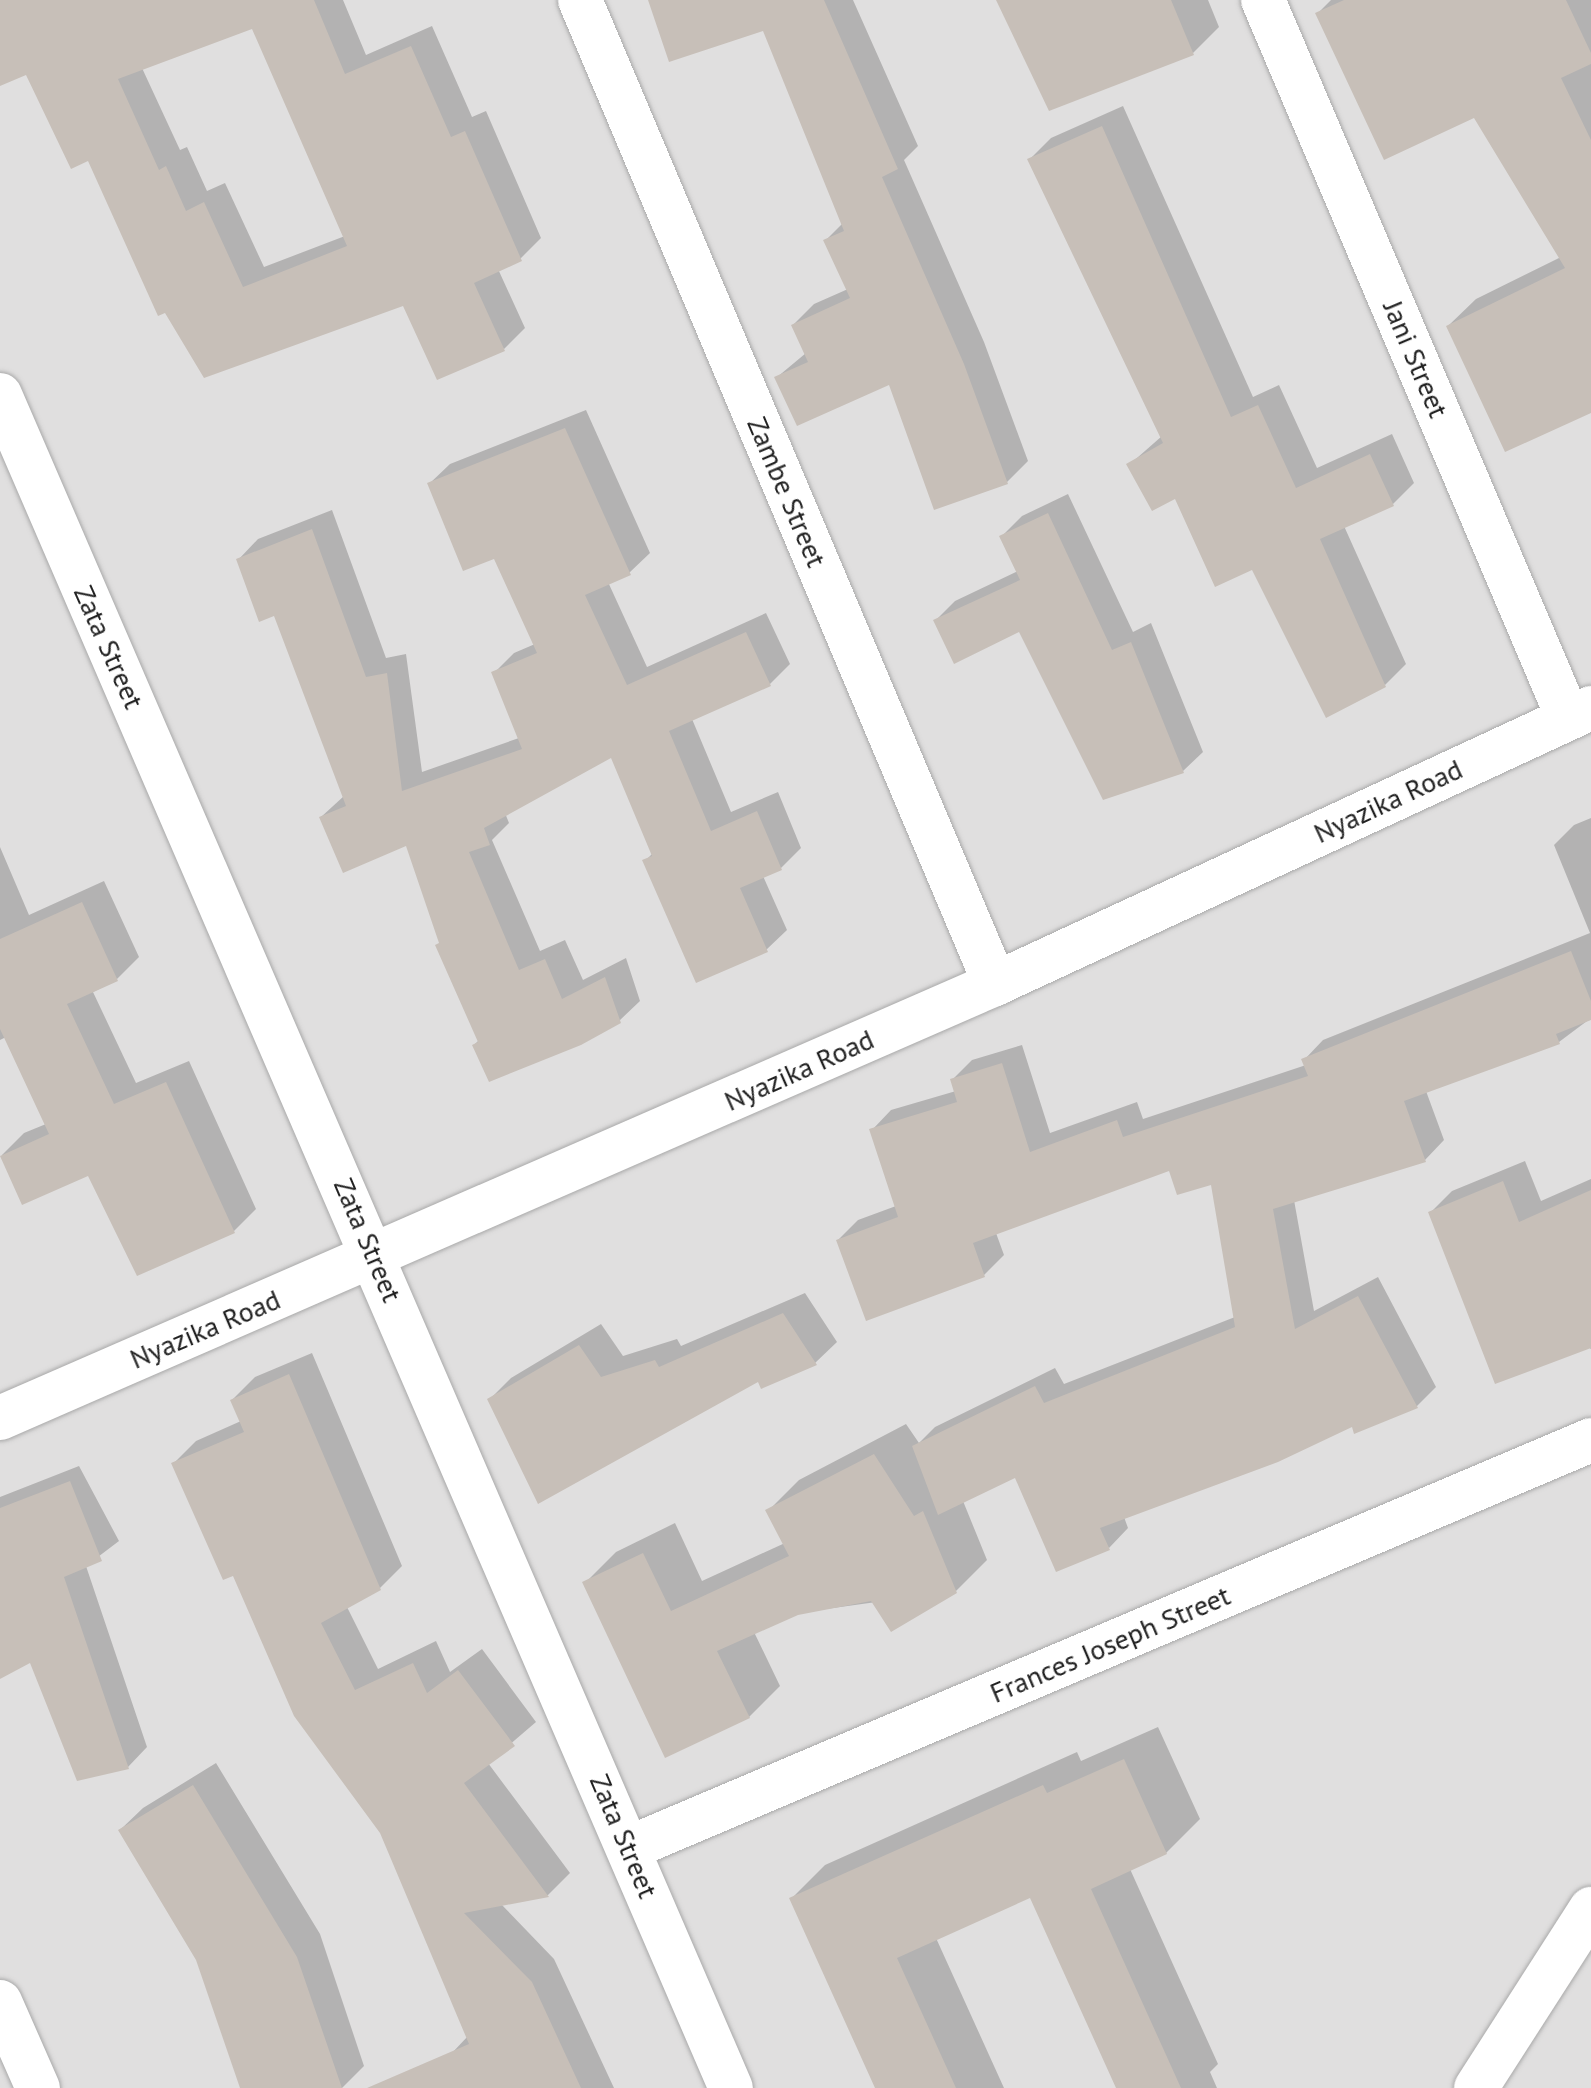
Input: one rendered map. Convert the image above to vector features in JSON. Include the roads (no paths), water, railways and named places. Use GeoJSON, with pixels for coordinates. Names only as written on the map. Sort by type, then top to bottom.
{"type":"FeatureCollection","features":[{"type":"Feature","properties":{"kind":"street","name":"Zambe Street"},"geometry":{"type":"LineString","coordinates":[[580,0],[995,984]]}},
{"type":"Feature","properties":{"kind":"street","name":"Jani Street"},"geometry":{"type":"LineString","coordinates":[[1263,0],[1580,713]]}},
{"type":"Feature","properties":{"kind":"street","name":"Zata Street"},"geometry":{"type":"LineString","coordinates":[[0,395],[375,1255],[731,2088]]}},
{"type":"Feature","properties":{"kind":"street","name":"Nyazika Road"},"geometry":{"type":"LineString","coordinates":[[0,1418],[995,984],[1580,713]]}},
{"type":"Feature","properties":{"kind":"street","name":"Frances Joseph Street"},"geometry":{"type":"LineString","coordinates":[[629,1848],[1591,1440]]}},
{"type":"Feature","properties":{"kind":"street"},"geometry":{"type":"LineString","coordinates":[[1476,2088],[1591,1909]]}},
{"type":"Feature","properties":{"kind":"street"},"geometry":{"type":"LineString","coordinates":[[0,2002],[38,2088]]}}]}
